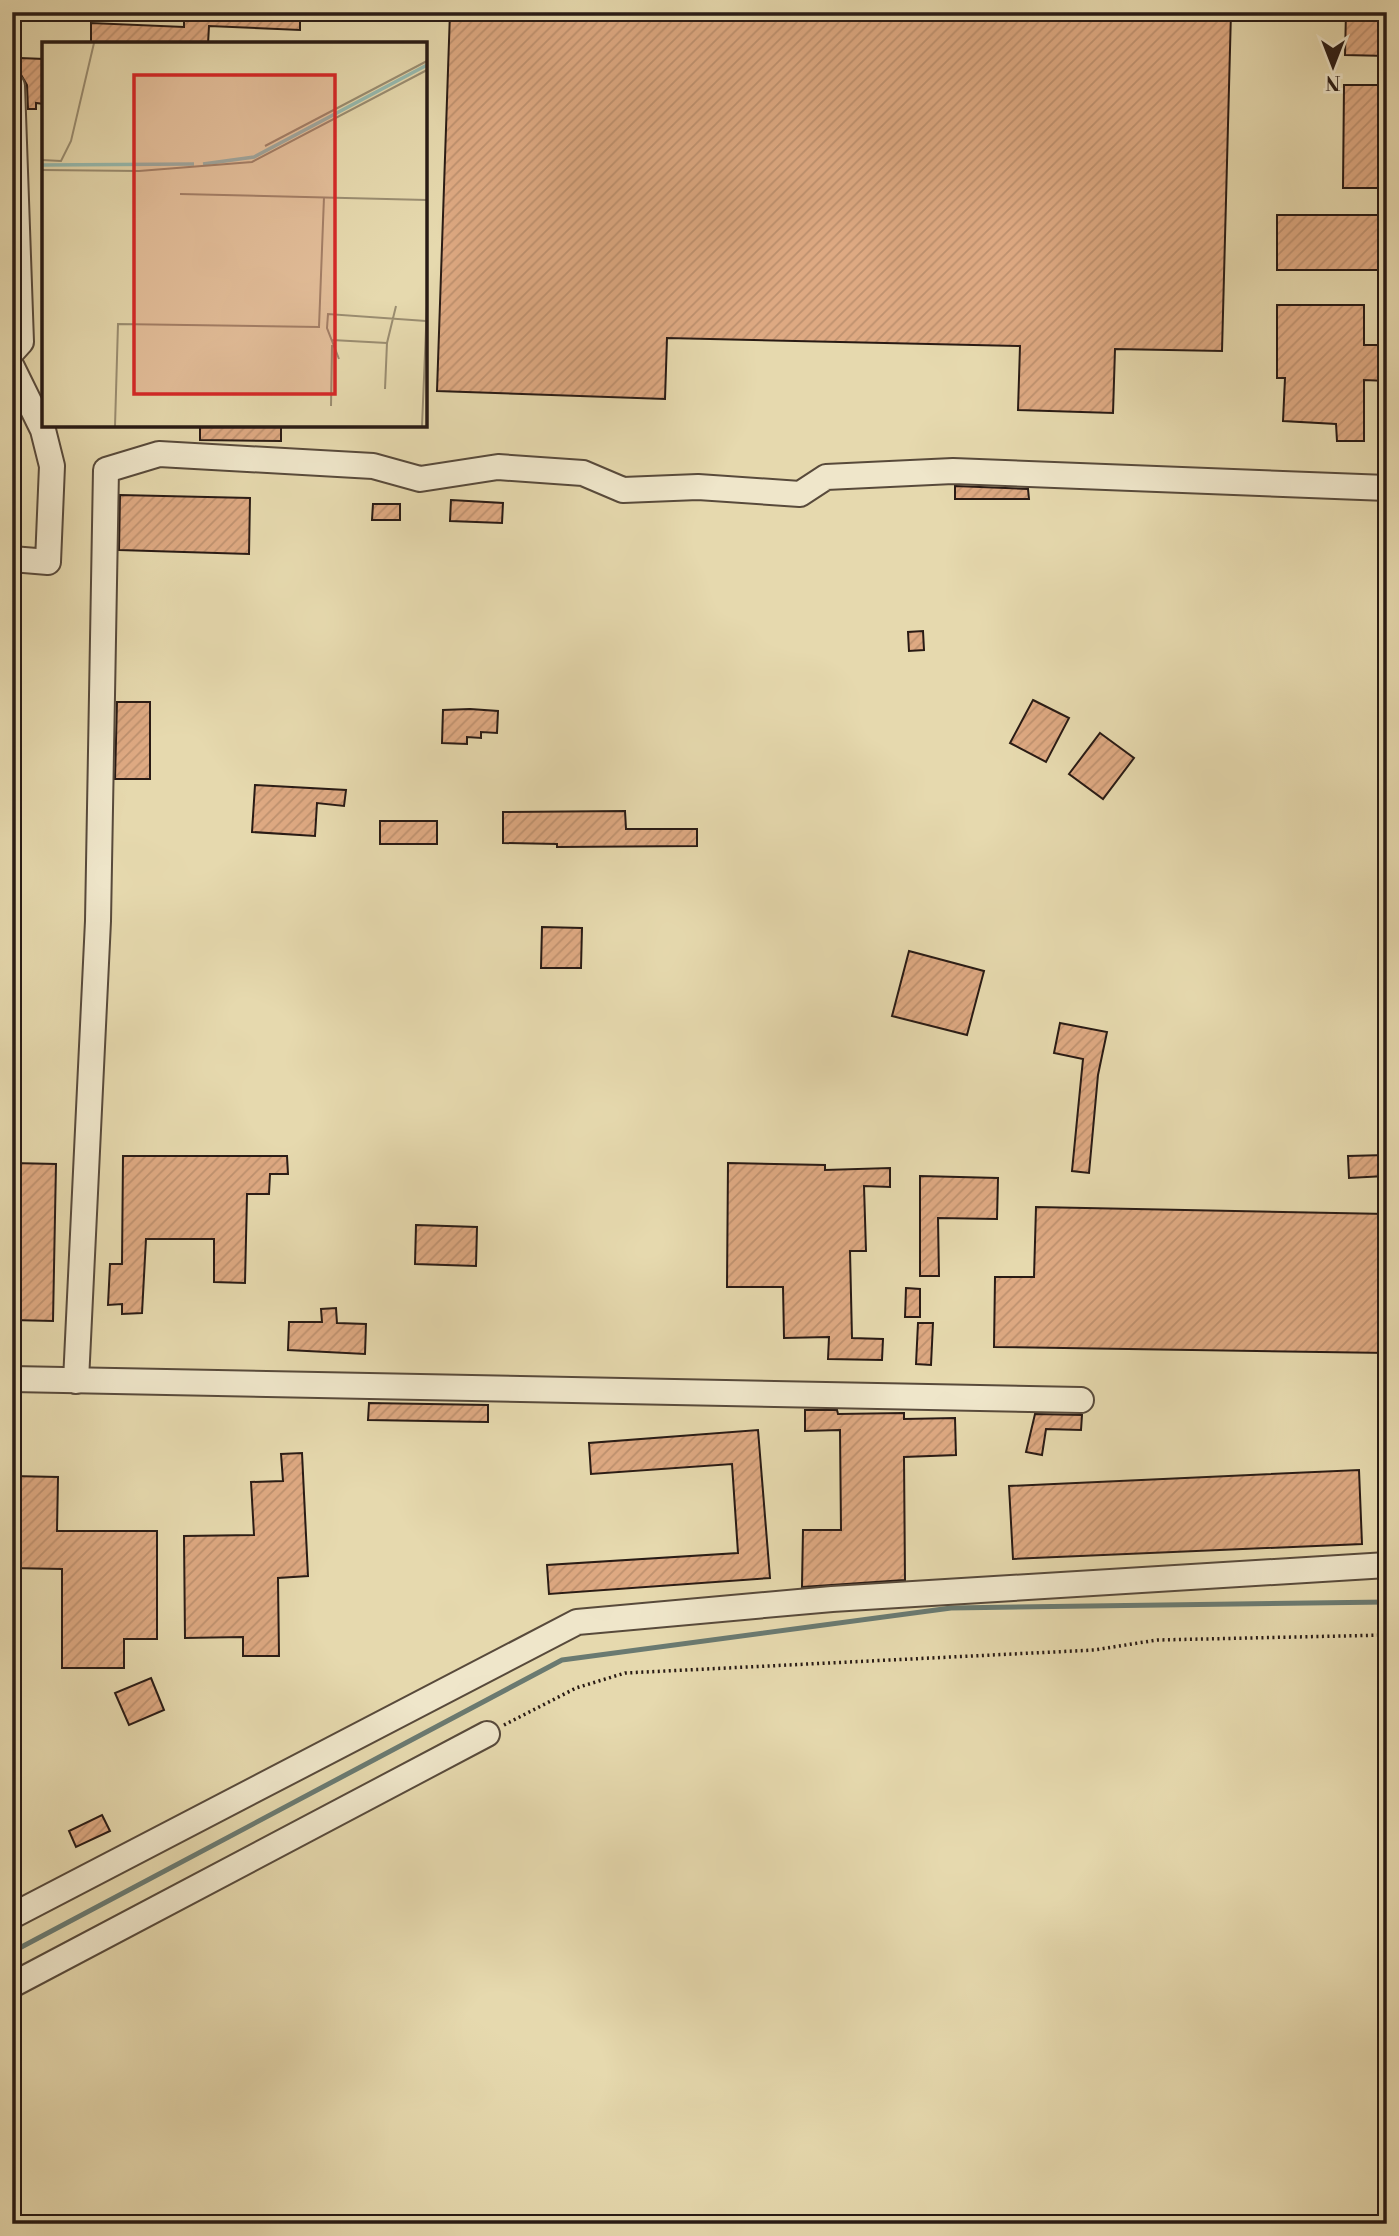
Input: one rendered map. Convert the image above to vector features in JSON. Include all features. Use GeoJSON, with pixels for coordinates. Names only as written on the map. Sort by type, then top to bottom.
{"type":"FeatureCollection","features":[{"type":"Feature","properties":{"kind":"street"},"geometry":{"type":"LineString","coordinates":[[12,86],[21,342],[12,352]]}},
{"type":"Feature","properties":{"kind":"street"},"geometry":{"type":"LineString","coordinates":[[12,559],[48,562],[52,466],[43,430],[14,376]]}},
{"type":"Feature","properties":{"kind":"street"},"geometry":{"type":"LineString","coordinates":[[76,1381],[98,921],[106,470],[159,454],[373,466],[420,479],[498,467],[583,473],[623,490],[698,487],[800,494],[826,477],[953,471],[1387,488]]}},
{"type":"Feature","properties":{"kind":"street"},"geometry":{"type":"LineString","coordinates":[[12,1379],[1082,1400]]}},
{"type":"Feature","properties":{"kind":"street"},"geometry":{"type":"LineString","coordinates":[[12,1916],[577,1622],[832,1599],[1387,1564]]}},
{"type":"Feature","properties":{"kind":"street"},"geometry":{"type":"LineString","coordinates":[[12,1985],[487,1734]]}},
{"type":"Feature","properties":{"kind":"path"},"geometry":{"type":"LineString","coordinates":[[487,1734],[576,1688],[625,1673],[1094,1650],[1157,1640],[1387,1635]]}},
{"type":"Feature","properties":{"kind":"building"},"geometry":{"type":"Polygon","coordinates":[[[184,12],[300,12],[300,30],[209,26],[208,42],[91,42],[91,23],[184,27],[184,12]]]}},
{"type":"Feature","properties":{"kind":"building"},"geometry":{"type":"Polygon","coordinates":[[[450,12],[1231,12],[1222,351],[1115,349],[1113,413],[1018,410],[1020,346],[667,338],[665,399],[437,391],[450,12]]]}},
{"type":"Feature","properties":{"kind":"building"},"geometry":{"type":"Polygon","coordinates":[[[1346,12],[1387,12],[1387,56],[1345,55],[1346,12]]]}},
{"type":"Feature","properties":{"kind":"building"},"geometry":{"type":"Polygon","coordinates":[[[20,58],[42,59],[42,104],[36,103],[36,109],[28,109],[27,85],[20,73],[20,58]]]}},
{"type":"Feature","properties":{"kind":"building"},"geometry":{"type":"Polygon","coordinates":[[[1344,85],[1387,85],[1387,188],[1343,188],[1344,85]]]}},
{"type":"Feature","properties":{"kind":"building"},"geometry":{"type":"Polygon","coordinates":[[[1277,215],[1387,215],[1387,270],[1277,270],[1277,215]]]}},
{"type":"Feature","properties":{"kind":"building"},"geometry":{"type":"Polygon","coordinates":[[[1277,305],[1364,305],[1364,345],[1387,345],[1387,381],[1364,380],[1364,441],[1337,441],[1336,424],[1283,421],[1285,378],[1277,378],[1277,305]]]}},
{"type":"Feature","properties":{"kind":"building"},"geometry":{"type":"Polygon","coordinates":[[[200,427],[281,427],[281,441],[200,440],[200,427]]]}},
{"type":"Feature","properties":{"kind":"building"},"geometry":{"type":"Polygon","coordinates":[[[955,486],[1028,489],[1029,499],[955,499],[955,486]]]}},
{"type":"Feature","properties":{"kind":"building"},"geometry":{"type":"Polygon","coordinates":[[[120,495],[250,498],[249,554],[119,550],[120,495]]]}},
{"type":"Feature","properties":{"kind":"building"},"geometry":{"type":"Polygon","coordinates":[[[451,500],[503,503],[502,523],[450,521],[451,500]]]}},
{"type":"Feature","properties":{"kind":"building"},"geometry":{"type":"Polygon","coordinates":[[[373,504],[400,504],[400,520],[372,520],[373,504]]]}},
{"type":"Feature","properties":{"kind":"building"},"geometry":{"type":"Polygon","coordinates":[[[923,631],[924,650],[909,651],[908,632],[923,631]]]}},
{"type":"Feature","properties":{"kind":"building"},"geometry":{"type":"Polygon","coordinates":[[[1033,700],[1069,718],[1046,762],[1010,743],[1033,700]]]}},
{"type":"Feature","properties":{"kind":"building"},"geometry":{"type":"Polygon","coordinates":[[[117,702],[150,702],[150,779],[115,779],[117,702]]]}},
{"type":"Feature","properties":{"kind":"building"},"geometry":{"type":"Polygon","coordinates":[[[443,710],[498,711],[497,733],[481,732],[481,738],[467,737],[467,744],[442,743],[443,710]]]}},
{"type":"Feature","properties":{"kind":"building"},"geometry":{"type":"Polygon","coordinates":[[[1100,733],[1134,758],[1103,799],[1069,774],[1100,733]]]}},
{"type":"Feature","properties":{"kind":"building"},"geometry":{"type":"Polygon","coordinates":[[[255,785],[346,790],[344,806],[317,803],[315,836],[252,832],[255,785]]]}},
{"type":"Feature","properties":{"kind":"building"},"geometry":{"type":"Polygon","coordinates":[[[625,811],[626,829],[697,829],[697,846],[557,847],[557,844],[503,843],[503,812],[625,811]]]}},
{"type":"Feature","properties":{"kind":"building"},"geometry":{"type":"Polygon","coordinates":[[[380,821],[437,821],[437,844],[380,844],[380,821]]]}},
{"type":"Feature","properties":{"kind":"building"},"geometry":{"type":"Polygon","coordinates":[[[542,927],[582,928],[581,968],[541,968],[542,927]]]}},
{"type":"Feature","properties":{"kind":"building"},"geometry":{"type":"Polygon","coordinates":[[[909,951],[984,971],[967,1035],[892,1016],[909,951]]]}},
{"type":"Feature","properties":{"kind":"building"},"geometry":{"type":"Polygon","coordinates":[[[1060,1023],[1107,1032],[1098,1075],[1089,1173],[1072,1171],[1083,1059],[1054,1053],[1060,1023]]]}},
{"type":"Feature","properties":{"kind":"building"},"geometry":{"type":"Polygon","coordinates":[[[1385,1155],[1385,1176],[1349,1178],[1348,1156],[1385,1155]]]}},
{"type":"Feature","properties":{"kind":"building"},"geometry":{"type":"Polygon","coordinates":[[[123,1156],[287,1156],[288,1174],[270,1174],[269,1194],[247,1194],[245,1283],[214,1282],[214,1239],[146,1239],[142,1313],[122,1314],[122,1304],[108,1305],[110,1264],[122,1264],[123,1156]]]}},
{"type":"Feature","properties":{"kind":"building"},"geometry":{"type":"Polygon","coordinates":[[[12,1163],[56,1164],[53,1321],[12,1320],[12,1163]]]}},
{"type":"Feature","properties":{"kind":"building"},"geometry":{"type":"Polygon","coordinates":[[[728,1163],[825,1165],[825,1170],[890,1168],[890,1187],[864,1186],[866,1251],[850,1251],[852,1338],[883,1339],[882,1360],[828,1359],[829,1337],[784,1338],[783,1287],[727,1287],[728,1163]]]}},
{"type":"Feature","properties":{"kind":"building"},"geometry":{"type":"Polygon","coordinates":[[[920,1176],[998,1178],[997,1219],[938,1218],[939,1276],[920,1276],[920,1176]]]}},
{"type":"Feature","properties":{"kind":"building"},"geometry":{"type":"Polygon","coordinates":[[[1036,1207],[1387,1214],[1387,1353],[994,1347],[995,1277],[1034,1277],[1036,1207]]]}},
{"type":"Feature","properties":{"kind":"building"},"geometry":{"type":"Polygon","coordinates":[[[416,1225],[477,1227],[476,1266],[415,1264],[416,1225]]]}},
{"type":"Feature","properties":{"kind":"building"},"geometry":{"type":"Polygon","coordinates":[[[906,1288],[920,1289],[920,1317],[905,1317],[906,1288]]]}},
{"type":"Feature","properties":{"kind":"building"},"geometry":{"type":"Polygon","coordinates":[[[336,1308],[337,1323],[366,1324],[365,1354],[288,1350],[289,1322],[322,1322],[321,1309],[336,1308]]]}},
{"type":"Feature","properties":{"kind":"building"},"geometry":{"type":"Polygon","coordinates":[[[918,1323],[933,1323],[931,1365],[916,1364],[918,1323]]]}},
{"type":"Feature","properties":{"kind":"building"},"geometry":{"type":"Polygon","coordinates":[[[369,1403],[488,1405],[488,1422],[368,1420],[369,1403]]]}},
{"type":"Feature","properties":{"kind":"building"},"geometry":{"type":"Polygon","coordinates":[[[805,1410],[837,1410],[838,1414],[904,1413],[904,1419],[955,1418],[956,1455],[904,1457],[905,1580],[802,1587],[803,1530],[841,1530],[840,1430],[805,1431],[805,1410]]]}},
{"type":"Feature","properties":{"kind":"building"},"geometry":{"type":"Polygon","coordinates":[[[1035,1414],[1082,1415],[1081,1430],[1046,1429],[1042,1455],[1026,1452],[1035,1414]]]}},
{"type":"Feature","properties":{"kind":"building"},"geometry":{"type":"Polygon","coordinates":[[[758,1430],[770,1578],[549,1594],[547,1565],[738,1553],[732,1464],[591,1474],[589,1443],[758,1430]]]}},
{"type":"Feature","properties":{"kind":"building"},"geometry":{"type":"Polygon","coordinates":[[[302,1453],[308,1576],[278,1578],[279,1656],[243,1656],[243,1637],[185,1638],[184,1536],[254,1535],[251,1482],[283,1481],[281,1454],[302,1453]]]}},
{"type":"Feature","properties":{"kind":"building"},"geometry":{"type":"Polygon","coordinates":[[[1359,1470],[1362,1544],[1013,1559],[1009,1486],[1359,1470]]]}},
{"type":"Feature","properties":{"kind":"building"},"geometry":{"type":"Polygon","coordinates":[[[12,1476],[58,1477],[57,1531],[157,1531],[157,1639],[124,1639],[124,1668],[62,1668],[62,1569],[12,1568],[12,1476]]]}},
{"type":"Feature","properties":{"kind":"building"},"geometry":{"type":"Polygon","coordinates":[[[151,1678],[164,1710],[129,1725],[115,1693],[151,1678]]]}},
{"type":"Feature","properties":{"kind":"building"},"geometry":{"type":"Polygon","coordinates":[[[102,1815],[110,1831],[76,1847],[69,1831],[102,1815]]]}},
{"type":"Feature","properties":{"kind":"waterway"},"geometry":{"type":"LineString","coordinates":[[12,1952],[562,1660],[951,1608],[1387,1602]]}}]}
